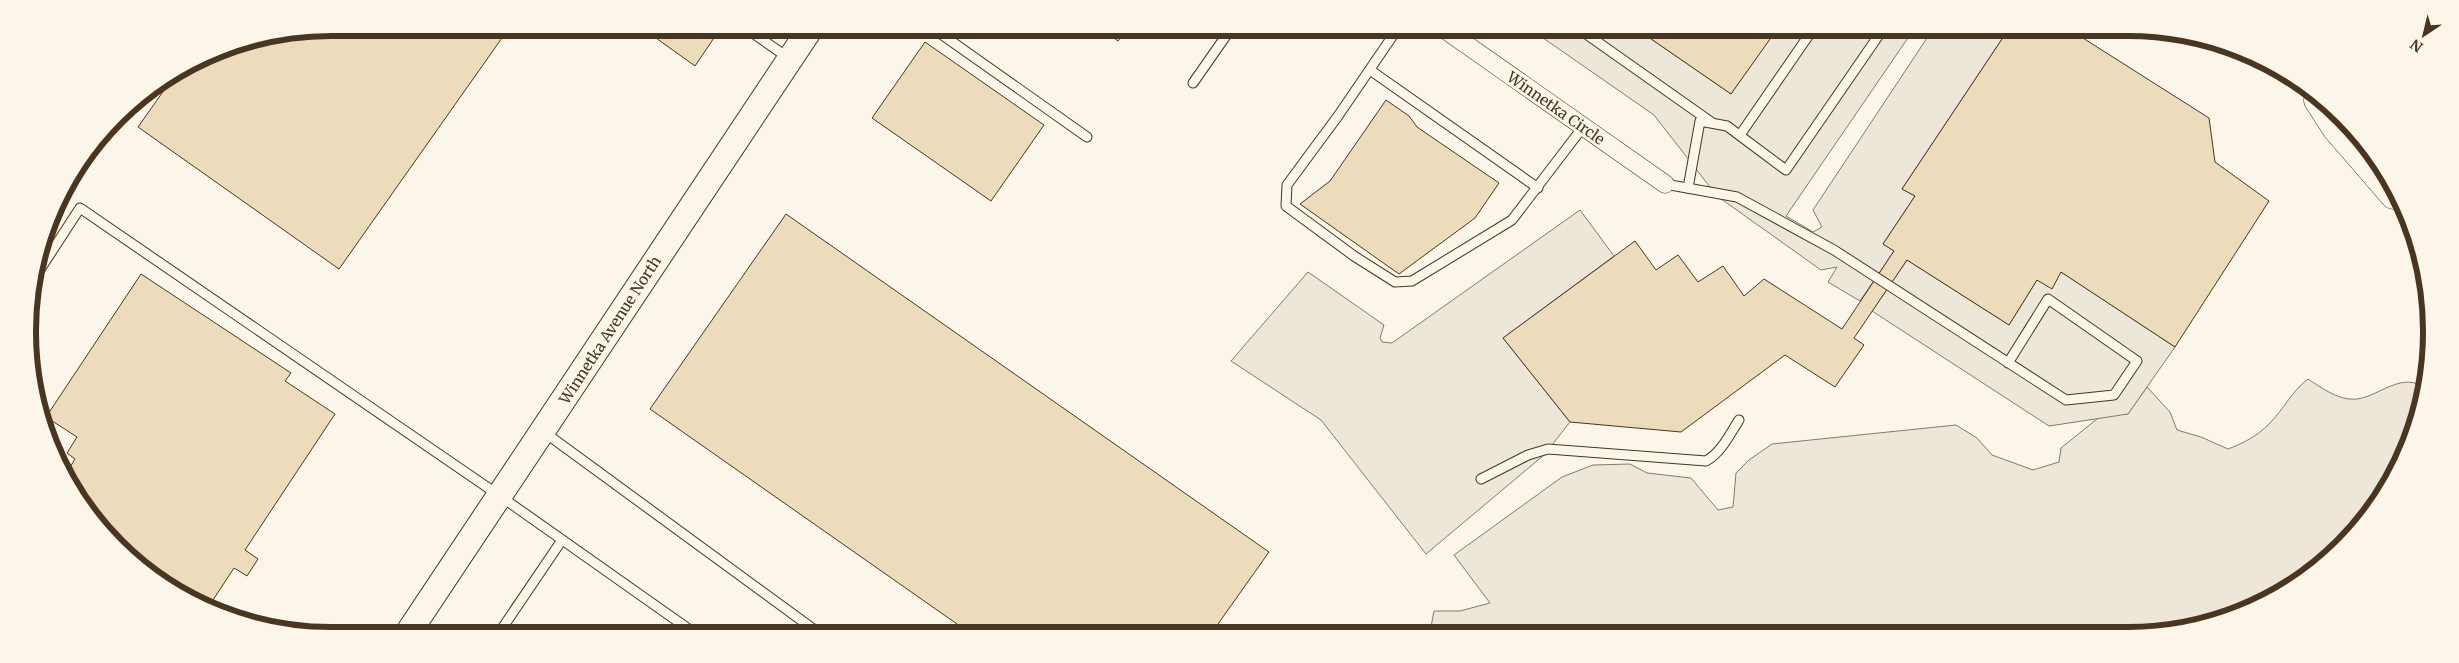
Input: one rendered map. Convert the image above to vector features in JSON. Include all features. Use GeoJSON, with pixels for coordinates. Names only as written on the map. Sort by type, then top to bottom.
{"type":"FeatureCollection","features":[{"type":"Feature","properties":{"kind":"highway"},"geometry":{"type":"LineString","coordinates":[[2328,116],[2336,128],[2380,179]]}},
{"type":"Feature","properties":{"kind":"street","name":"Winnetka Avenue North"},"geometry":{"type":"LineString","coordinates":[[412,627],[805,36]]}},
{"type":"Feature","properties":{"kind":"street","name":"Winnetka Circle"},"geometry":{"type":"LineString","coordinates":[[1454,36],[1666,184]]}},
{"type":"Feature","properties":{"kind":"lane"},"geometry":{"type":"LineString","coordinates":[[757,36],[790,59]]}},
{"type":"Feature","properties":{"kind":"lane"},"geometry":{"type":"LineString","coordinates":[[944,36],[1087,137]]}},
{"type":"Feature","properties":{"kind":"lane"},"geometry":{"type":"LineString","coordinates":[[1193,83],[1226,36]]}},
{"type":"Feature","properties":{"kind":"lane"},"geometry":{"type":"LineString","coordinates":[[1393,36],[1287,185],[1286,206],[1354,256],[1395,282],[1412,281],[1512,220],[1583,126]]}},
{"type":"Feature","properties":{"kind":"lane"},"geometry":{"type":"LineString","coordinates":[[1589,36],[1713,123]]}},
{"type":"Feature","properties":{"kind":"lane"},"geometry":{"type":"LineString","coordinates":[[1740,135],[1808,36]]}},
{"type":"Feature","properties":{"kind":"lane"},"geometry":{"type":"LineString","coordinates":[[1688,188],[1700,121],[1726,126],[1786,170],[1878,36]]}},
{"type":"Feature","properties":{"kind":"lane"},"geometry":{"type":"LineString","coordinates":[[1370,70],[1538,188]]}},
{"type":"Feature","properties":{"kind":"lane"},"geometry":{"type":"LineString","coordinates":[[1666,184],[1737,197],[1820,242],[2008,363],[2066,400],[2114,396],[2138,361],[2048,299],[2008,363]]}},
{"type":"Feature","properties":{"kind":"lane"},"geometry":{"type":"LineString","coordinates":[[44,263],[80,208],[500,496],[686,627]]}},
{"type":"Feature","properties":{"kind":"lane"},"geometry":{"type":"LineString","coordinates":[[1482,479],[1528,455],[1548,449],[1706,461],[1713,457],[1739,420]]}},
{"type":"Feature","properties":{"kind":"lane"},"geometry":{"type":"LineString","coordinates":[[543,431],[811,627]]}},
{"type":"Feature","properties":{"kind":"lane"},"geometry":{"type":"LineString","coordinates":[[503,627],[562,540]]}},
{"type":"Feature","properties":{"kind":"shaded area"},"geometry":{"type":"Polygon","coordinates":[[[1540,36],[1647,36],[1731,94],[1771,36],[1909,36],[1786,216],[1813,232],[1822,227],[1813,210],[1928,36],[2004,36],[1902,189],[1915,196],[1883,244],[1894,251],[1860,301],[1828,282],[1837,267],[1821,270],[1717,196],[1654,115],[1540,36]]]}},
{"type":"Feature","properties":{"kind":"shaded area"},"geometry":{"type":"Polygon","coordinates":[[[1580,210],[1614,256],[1503,338],[1570,422],[1544,455],[1426,554],[1321,420],[1231,361],[1308,272],[1384,325],[1380,338],[1382,342],[1392,343],[1580,210]]]}},
{"type":"Feature","properties":{"kind":"shaded area"},"geometry":{"type":"Polygon","coordinates":[[[1907,260],[2009,325],[2037,280],[2061,272],[2175,347],[2128,414],[2049,426],[1872,311],[1907,260]]]}},
{"type":"Feature","properties":{"kind":"shaded area"},"geometry":{"type":"Polygon","coordinates":[[[2308,379],[2331,393],[2344,398],[2357,399],[2400,383],[2409,382],[2418,384],[2413,408],[2392,462],[2373,496],[2349,526],[2322,553],[2292,577],[2258,596],[2204,617],[2166,624],[2128,627],[1431,627],[1434,611],[1460,611],[1490,603],[1454,555],[1562,477],[1593,465],[1630,464],[1647,473],[1691,478],[1718,510],[1733,507],[1736,473],[1749,460],[1772,444],[1956,425],[1977,438],[1992,455],[2033,470],[2059,462],[2061,448],[2102,415],[2128,414],[2147,387],[2170,412],[2177,430],[2201,437],[2228,449],[2260,432],[2308,379]]]}},
{"type":"Feature","properties":{"kind":"building"},"geometry":{"type":"Polygon","coordinates":[[[332,36],[503,36],[339,269],[138,127],[167,86],[201,67],[255,46],[293,39],[332,36]]]}},
{"type":"Feature","properties":{"kind":"building"},"geometry":{"type":"Polygon","coordinates":[[[653,36],[715,36],[695,66],[653,36]]]}},
{"type":"Feature","properties":{"kind":"building"},"geometry":{"type":"Polygon","coordinates":[[[1111,36],[1122,36],[1118,41],[1111,36]]]}},
{"type":"Feature","properties":{"kind":"building"},"geometry":{"type":"Polygon","coordinates":[[[1647,36],[1772,36],[1731,94],[1647,36]]]}},
{"type":"Feature","properties":{"kind":"building"},"geometry":{"type":"Polygon","coordinates":[[[2004,36],[2080,36],[2209,118],[2215,162],[2269,201],[2175,347],[2061,272],[2052,289],[2037,280],[2009,325],[1907,260],[1854,338],[1864,345],[1835,387],[1785,355],[1681,432],[1570,422],[1503,338],[1635,241],[1656,270],[1678,255],[1698,282],[1723,266],[1744,296],[1764,279],[1842,329],[1894,251],[1883,244],[1915,196],[1902,189],[2004,36]]]}},
{"type":"Feature","properties":{"kind":"building"},"geometry":{"type":"Polygon","coordinates":[[[925,42],[1044,125],[991,201],[872,118],[925,42]]]}},
{"type":"Feature","properties":{"kind":"building"},"geometry":{"type":"Polygon","coordinates":[[[1386,100],[1409,116],[1417,127],[1499,183],[1475,218],[1399,274],[1300,204],[1330,181],[1386,100]]]}},
{"type":"Feature","properties":{"kind":"building"},"geometry":{"type":"Polygon","coordinates":[[[786,214],[1269,552],[1216,627],[961,627],[650,409],[786,214]]]}},
{"type":"Feature","properties":{"kind":"building"},"geometry":{"type":"Polygon","coordinates":[[[141,274],[291,373],[285,381],[335,414],[245,550],[258,559],[247,576],[234,568],[212,601],[184,587],[152,566],[110,526],[86,496],[70,467],[75,459],[67,453],[77,437],[50,419],[48,414],[141,274]]]}}]}
